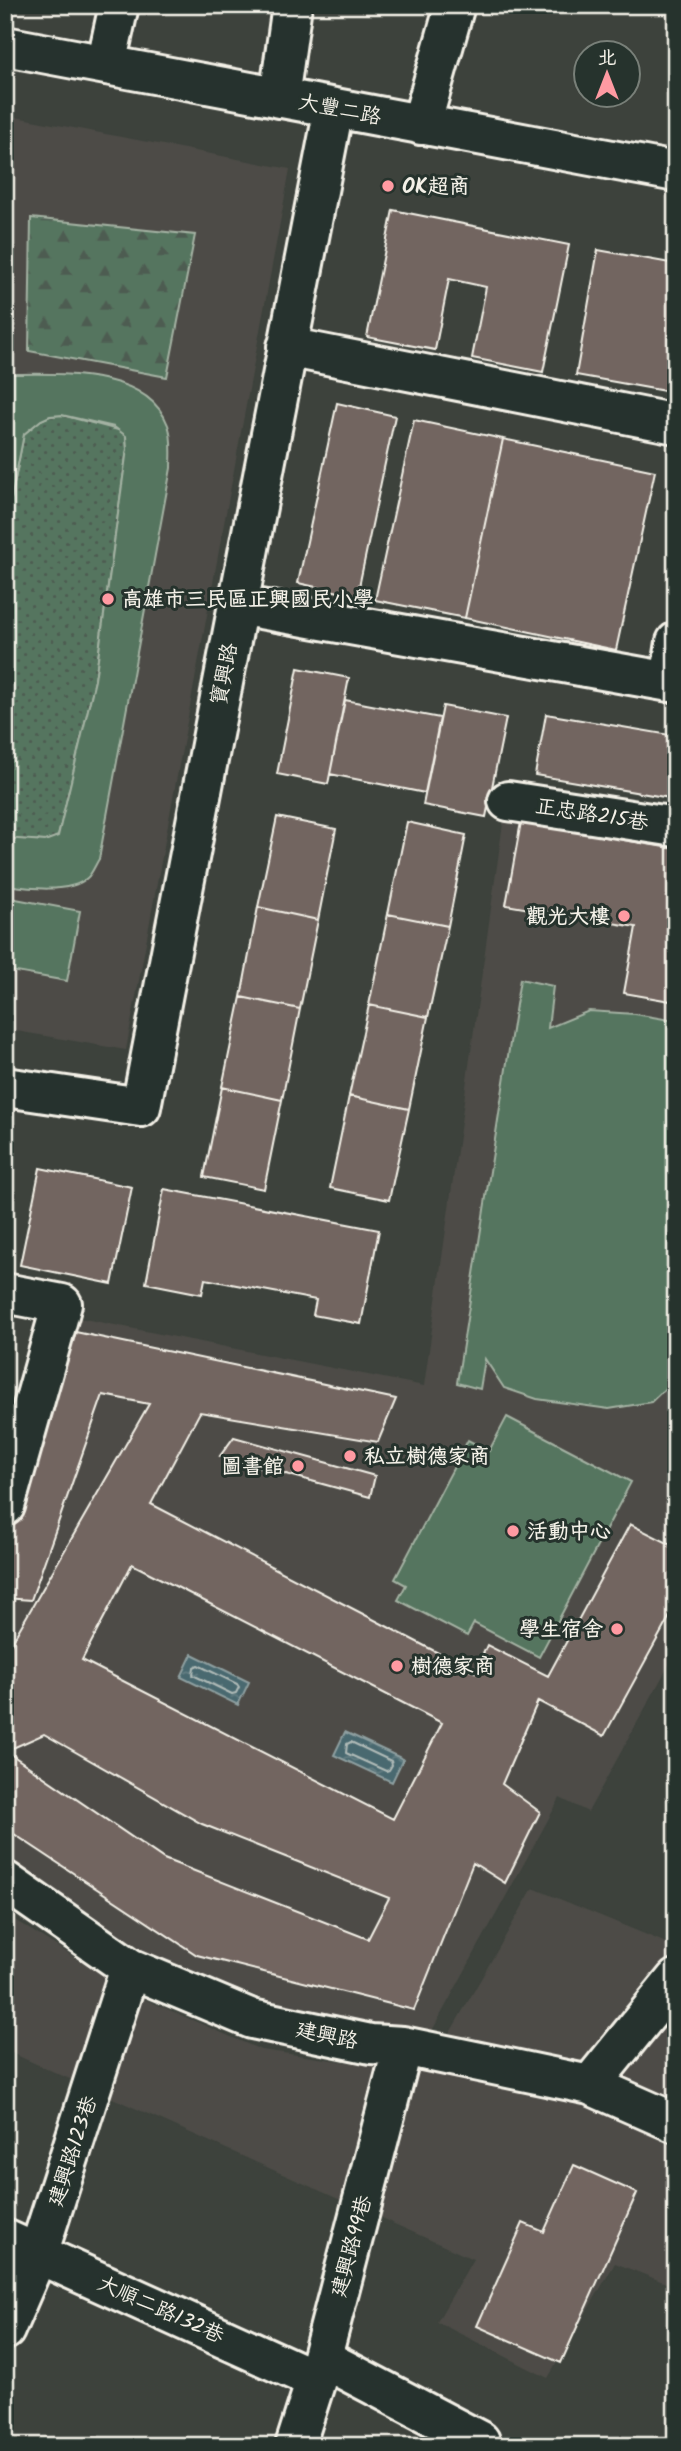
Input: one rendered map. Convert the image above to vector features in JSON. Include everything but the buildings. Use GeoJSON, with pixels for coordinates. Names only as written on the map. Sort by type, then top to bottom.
{"type":"FeatureCollection","features":[{"type":"Feature","properties":{"kind":"street"},"geometry":{"type":"LineString","coordinates":[[106,65],[119,5]]}},
{"type":"Feature","properties":{"kind":"street"},"geometry":{"type":"LineString","coordinates":[[279,98],[292,5]]}},
{"type":"Feature","properties":{"kind":"street"},"geometry":{"type":"LineString","coordinates":[[421,125],[455,5]]}},
{"type":"Feature","properties":{"kind":"street","name":"大豐二路"},"geometry":{"type":"LineString","coordinates":[[5,47],[676,172]]}},
{"type":"Feature","properties":{"kind":"street","name":"寶興路"},"geometry":{"type":"LineString","coordinates":[[5,1087],[141,1107],[334,108]]}},
{"type":"Feature","properties":{"kind":"street"},"geometry":{"type":"LineString","coordinates":[[288,347],[676,424]]}},
{"type":"Feature","properties":{"kind":"street"},"geometry":{"type":"LineString","coordinates":[[238,605],[670,682],[676,642]]}},
{"type":"Feature","properties":{"kind":"street","name":"正忠路215巷"},"geometry":{"type":"LineString","coordinates":[[508,801],[676,827]]}},
{"type":"Feature","properties":{"kind":"street"},"geometry":{"type":"LineString","coordinates":[[5,1293],[62,1304],[6,1501]]}},
{"type":"Feature","properties":{"kind":"street","name":"建興路"},"geometry":{"type":"LineString","coordinates":[[5,1881],[130,1968],[253,2019],[370,2044],[403,2046],[590,2085],[676,2123]]}},
{"type":"Feature","properties":{"kind":"street","name":"建興路123巷"},"geometry":{"type":"LineString","coordinates":[[5,2330],[22,2247],[130,1968]]}},
{"type":"Feature","properties":{"kind":"street"},"geometry":{"type":"LineString","coordinates":[[590,2085],[676,1979]]}},
{"type":"Feature","properties":{"kind":"street","name":"建興路99巷"},"geometry":{"type":"LineString","coordinates":[[295,2446],[319,2369],[403,2046]]}},
{"type":"Feature","properties":{"kind":"street","name":"大順二路132巷"},"geometry":{"type":"LineString","coordinates":[[22,2247],[319,2369],[481,2441]]}},
{"type":"Feature","properties":{"kind":"shaded area","name":"高雄市三民區正興國民小學"},"geometry":{"type":"Polygon","coordinates":[[[5,115],[290,169],[126,1050],[5,1029],[5,115]]]}},
{"type":"Feature","properties":{"kind":"shaded area","name":"私立樹德家商"},"geometry":{"type":"Polygon","coordinates":[[[504,816],[676,844],[676,1652],[588,1812],[560,1798],[428,2038],[350,2028],[166,1965],[27,1884],[5,1868],[5,1526],[64,1315],[424,1386],[504,816]]]}},
{"type":"Feature","properties":{"kind":"shaded area"},"geometry":{"type":"Polygon","coordinates":[[[533,1888],[676,1947],[676,2287],[615,2263],[548,2378],[437,2322],[473,2259],[5,2050],[5,1914],[135,1995],[261,2050],[427,2073],[533,1888]]]}},
{"type":"Feature","properties":{"kind":"green space"},"geometry":{"type":"Polygon","coordinates":[[[31,218],[195,235],[167,377],[29,351],[31,218]]]}},
{"type":"Feature","properties":{"kind":"green space"},"geometry":{"type":"Polygon","coordinates":[[[5,345],[11,346],[9,374],[75,375],[121,384],[141,393],[157,406],[170,430],[171,468],[99,859],[87,878],[59,888],[5,885],[5,838],[45,841],[58,836],[95,680],[127,449],[126,436],[114,427],[62,415],[41,420],[24,434],[5,530],[5,345]]]}},
{"type":"Feature","properties":{"kind":"green space"},"geometry":{"type":"Polygon","coordinates":[[[62,415],[122,431],[126,436],[127,449],[95,680],[58,837],[45,841],[9,839],[5,838],[5,530],[24,434],[41,420],[62,415]]]}},
{"type":"Feature","properties":{"kind":"green space"},"geometry":{"type":"Polygon","coordinates":[[[5,897],[80,911],[67,981],[5,970],[5,897]]]}},
{"type":"Feature","properties":{"kind":"green space"},"geometry":{"type":"Polygon","coordinates":[[[520,979],[553,986],[548,1028],[589,1011],[635,1014],[676,1021],[676,1378],[651,1402],[609,1409],[537,1399],[504,1388],[485,1359],[480,1389],[457,1383],[520,979]]]}},
{"type":"Feature","properties":{"kind":"green space","name":"活動中心"},"geometry":{"type":"Polygon","coordinates":[[[507,1417],[631,1482],[539,1657],[474,1623],[467,1636],[398,1600],[406,1585],[395,1579],[468,1440],[489,1451],[507,1417]]]}},
{"type":"Feature","properties":{"kind":"water"},"geometry":{"type":"Polygon","coordinates":[[[192,1654],[249,1682],[238,1705],[181,1677],[192,1654]]]}},
{"type":"Feature","properties":{"kind":"water"},"geometry":{"type":"Polygon","coordinates":[[[345,1732],[403,1759],[392,1782],[334,1755],[345,1732]]]}},
{"type":"Feature","properties":{"kind":"place","name":"OK超商"},"geometry":{"type":"Point","coordinates":[388,186]}},
{"type":"Feature","properties":{"kind":"place","name":"高雄市三民區正興國民小學"},"geometry":{"type":"Point","coordinates":[108,599]}},
{"type":"Feature","properties":{"kind":"place","name":"觀光大樓"},"geometry":{"type":"Point","coordinates":[624,916]}},
{"type":"Feature","properties":{"kind":"place","name":"私立樹德家商"},"geometry":{"type":"Point","coordinates":[350,1456]}},
{"type":"Feature","properties":{"kind":"place","name":"圖書館"},"geometry":{"type":"Point","coordinates":[298,1466]}},
{"type":"Feature","properties":{"kind":"place","name":"活動中心"},"geometry":{"type":"Point","coordinates":[513,1531]}},
{"type":"Feature","properties":{"kind":"place","name":"學生宿舍"},"geometry":{"type":"Point","coordinates":[617,1629]}},
{"type":"Feature","properties":{"kind":"place","name":"樹德家商"},"geometry":{"type":"Point","coordinates":[397,1666]}}]}
